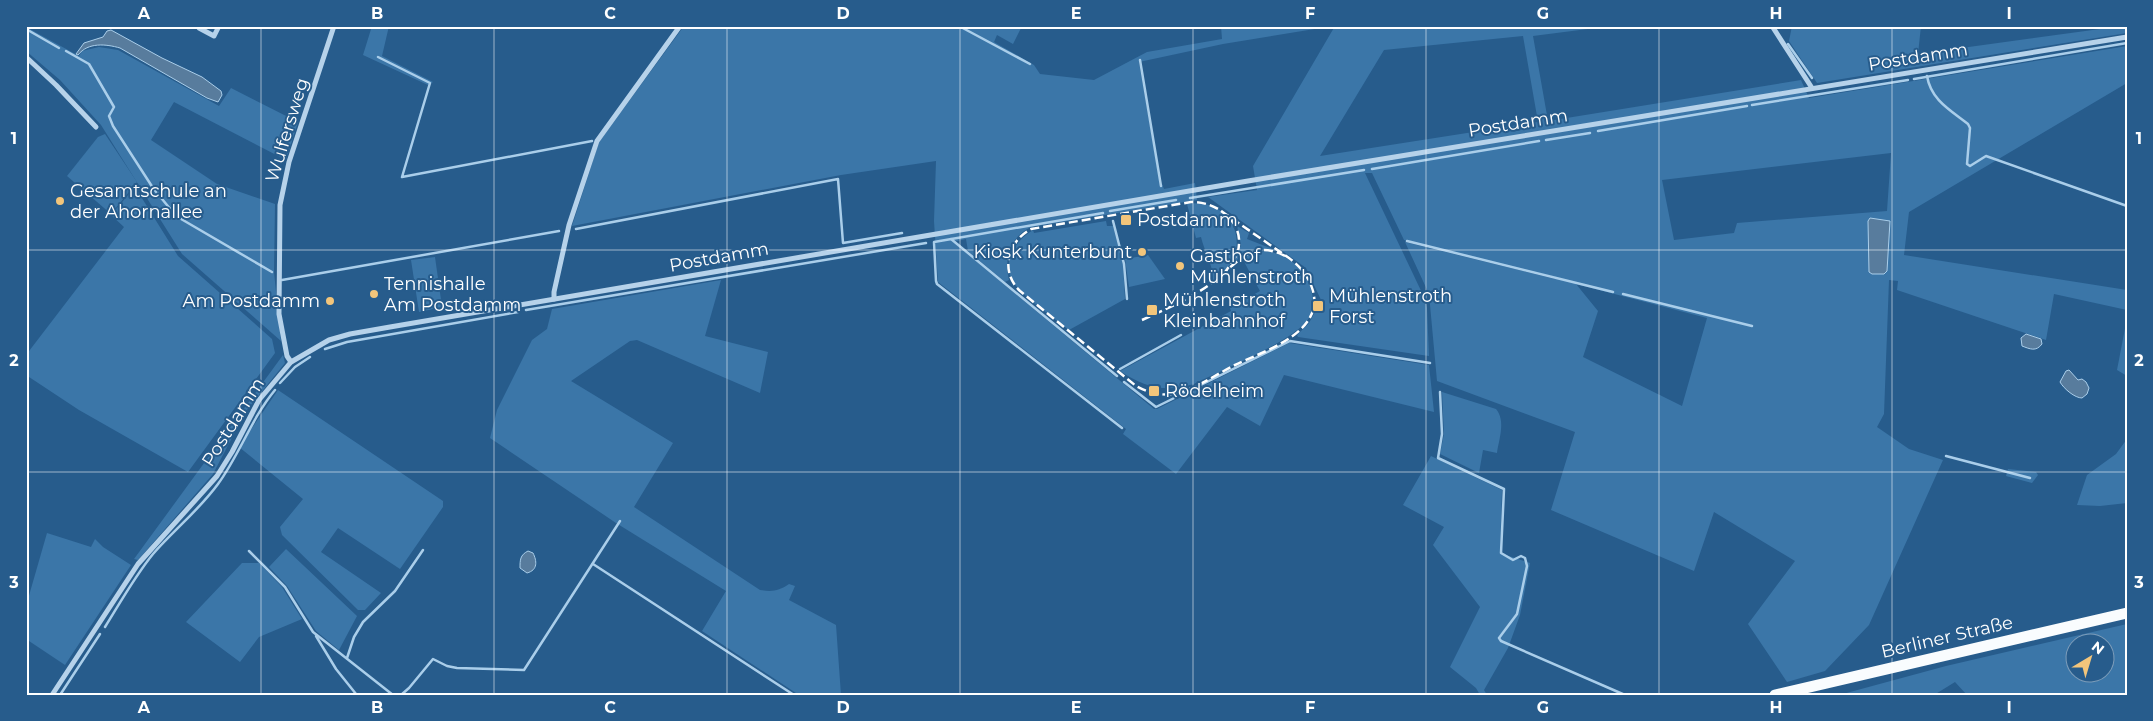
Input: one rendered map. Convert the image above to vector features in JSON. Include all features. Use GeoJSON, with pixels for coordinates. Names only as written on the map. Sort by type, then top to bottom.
{"type":"FeatureCollection","features":[{"type":"Feature","properties":{"kind":"main road","name":"Berliner Straße"},"geometry":{"type":"LineString","coordinates":[[1775,695],[2127,614]]}},
{"type":"Feature","properties":{"kind":"street"},"geometry":{"type":"LineString","coordinates":[[201,26],[200,28],[214,36],[218,28],[216,26]]}},
{"type":"Feature","properties":{"kind":"street","name":"Wulfersweg"},"geometry":{"type":"LineString","coordinates":[[291,362],[287,356],[279,314],[280,205],[289,162],[334,26]]}},
{"type":"Feature","properties":{"kind":"street"},"geometry":{"type":"LineString","coordinates":[[554,299],[569,225],[596,141],[680,26]]}},
{"type":"Feature","properties":{"kind":"street"},"geometry":{"type":"LineString","coordinates":[[1772,26],[1812,88]]}},
{"type":"Feature","properties":{"kind":"street","name":"Postdamm"},"geometry":{"type":"LineString","coordinates":[[52,695],[138,564],[217,476],[232,452],[259,400],[291,362],[317,346],[350,334],[1248,181],[2127,37]]}},
{"type":"Feature","properties":{"kind":"street"},"geometry":{"type":"LineString","coordinates":[[26,57],[56,84],[96,127]]}},
{"type":"Feature","properties":{"kind":"shaded area"},"geometry":{"type":"Polygon","coordinates":[[[372,26],[389,26],[382,56],[433,82],[428,85],[363,55],[372,26]]]}},
{"type":"Feature","properties":{"kind":"shaded area"},"geometry":{"type":"Polygon","coordinates":[[[684,26],[1022,26],[1013,44],[997,35],[994,42],[1034,65],[1040,74],[1094,80],[1147,52],[1222,39],[1221,26],[1333,26],[1223,44],[1139,62],[1160,184],[1162,184],[1164,189],[1195,183],[1197,200],[1031,227],[1018,237],[1010,249],[1007,264],[1009,280],[1005,282],[968,251],[966,239],[953,242],[1154,409],[1289,343],[1429,365],[1434,412],[1284,375],[1260,426],[1227,407],[1176,474],[1123,434],[1126,429],[938,282],[934,221],[936,161],[841,175],[572,226],[599,142],[684,26]]]}},
{"type":"Feature","properties":{"kind":"shaded area"},"geometry":{"type":"Polygon","coordinates":[[[1335,26],[1611,26],[1533,36],[1548,121],[1801,80],[1809,98],[2127,46],[2127,83],[1909,212],[1904,255],[2127,290],[2127,310],[2054,294],[2046,340],[1897,290],[1898,281],[1889,280],[1884,414],[1877,427],[1909,449],[1943,460],[1869,625],[1825,671],[1787,682],[1748,624],[1795,561],[1714,512],[1694,571],[1551,510],[1575,432],[1437,381],[1429,294],[1405,242],[1555,279],[1555,277],[1404,240],[1372,173],[1365,173],[1424,297],[1427,308],[1429,356],[1298,337],[1297,335],[1309,323],[1315,312],[1321,311],[1319,301],[1321,300],[1306,268],[1208,197],[1257,190],[1253,166],[1335,26]],[[1523,36],[1384,50],[1320,156],[1538,122],[1523,36]],[[1891,153],[1662,180],[1674,240],[1734,233],[1737,223],[1887,211],[1891,153]],[[1576,284],[1598,311],[1583,357],[1682,406],[1707,318],[1576,284]]]}},
{"type":"Feature","properties":{"kind":"shaded area"},"geometry":{"type":"Polygon","coordinates":[[[1792,26],[1921,26],[1918,54],[2122,26],[2127,26],[2127,33],[1817,83],[1789,41],[1792,26]]]}},
{"type":"Feature","properties":{"kind":"shaded area"},"geometry":{"type":"Polygon","coordinates":[[[26,27],[79,56],[82,51],[99,47],[118,50],[219,106],[231,88],[298,122],[286,160],[174,102],[151,140],[217,184],[275,204],[274,272],[281,341],[182,254],[101,125],[60,80],[26,51],[26,27]]]}},
{"type":"Feature","properties":{"kind":"shaded area"},"geometry":{"type":"Polygon","coordinates":[[[111,30],[202,77],[221,91],[222,95],[218,102],[207,98],[120,48],[98,45],[87,48],[78,55],[76,54],[84,43],[103,37],[107,31],[111,30]]]}},
{"type":"Feature","properties":{"kind":"shaded area"},"geometry":{"type":"Polygon","coordinates":[[[105,134],[137,182],[111,214],[67,176],[98,137],[105,134]]]}},
{"type":"Feature","properties":{"kind":"shaded area"},"geometry":{"type":"Polygon","coordinates":[[[135,187],[178,256],[272,339],[275,353],[188,472],[79,410],[26,375],[26,355],[124,227],[111,215],[135,187]]]}},
{"type":"Feature","properties":{"kind":"shaded area"},"geometry":{"type":"Polygon","coordinates":[[[1187,204],[1204,204],[1218,209],[1228,217],[1234,229],[1237,242],[1234,256],[1226,269],[1213,281],[1210,264],[1201,237],[1196,238],[1187,204]]]}},
{"type":"Feature","properties":{"kind":"shaded area"},"geometry":{"type":"Polygon","coordinates":[[[1870,218],[1890,221],[1887,271],[1884,274],[1872,274],[1869,272],[1868,221],[1870,218]]]}},
{"type":"Feature","properties":{"kind":"shaded area"},"geometry":{"type":"Polygon","coordinates":[[[1106,221],[1107,226],[1113,226],[1123,264],[1125,299],[1069,330],[1031,301],[1013,282],[1009,267],[1012,252],[1021,240],[1033,230],[1034,233],[1106,221]]]}},
{"type":"Feature","properties":{"kind":"shaded area"},"geometry":{"type":"Polygon","coordinates":[[[1237,226],[1249,233],[1247,239],[1275,250],[1254,249],[1235,261],[1241,245],[1237,226]]]}},
{"type":"Feature","properties":{"kind":"shaded area"},"geometry":{"type":"Polygon","coordinates":[[[1266,251],[1278,254],[1289,260],[1299,267],[1306,277],[1312,292],[1313,308],[1309,318],[1301,327],[1274,345],[1194,384],[1183,387],[1164,388],[1146,385],[1120,371],[1231,311],[1230,308],[1260,291],[1242,258],[1254,252],[1266,251]]]}},
{"type":"Feature","properties":{"kind":"shaded area"},"geometry":{"type":"Polygon","coordinates":[[[1148,255],[1165,279],[1129,287],[1125,259],[1148,255]]]}},
{"type":"Feature","properties":{"kind":"shaded area"},"geometry":{"type":"Polygon","coordinates":[[[435,257],[442,307],[419,312],[411,260],[435,257]]]}},
{"type":"Feature","properties":{"kind":"shaded area"},"geometry":{"type":"Polygon","coordinates":[[[721,280],[705,336],[768,352],[760,393],[637,340],[630,341],[571,381],[673,443],[634,507],[760,590],[775,590],[789,584],[795,586],[789,600],[836,625],[841,695],[799,695],[702,631],[726,591],[616,523],[490,438],[497,410],[532,340],[547,329],[552,309],[721,280]]]}},
{"type":"Feature","properties":{"kind":"shaded area"},"geometry":{"type":"Polygon","coordinates":[[[2127,318],[2127,376],[2117,370],[2127,318]]]}},
{"type":"Feature","properties":{"kind":"shaded area"},"geometry":{"type":"Polygon","coordinates":[[[2026,334],[2041,339],[2042,344],[2040,347],[2030,349],[2022,346],[2021,338],[2026,334]]]}},
{"type":"Feature","properties":{"kind":"shaded area"},"geometry":{"type":"Polygon","coordinates":[[[283,355],[285,363],[246,411],[213,474],[138,560],[134,559],[283,355]]]}},
{"type":"Feature","properties":{"kind":"shaded area"},"geometry":{"type":"Polygon","coordinates":[[[2069,370],[2078,380],[2082,379],[2086,382],[2089,388],[2087,394],[2082,398],[2070,393],[2060,382],[2066,371],[2069,370]]]}},
{"type":"Feature","properties":{"kind":"shaded area"},"geometry":{"type":"Polygon","coordinates":[[[278,390],[443,501],[443,507],[400,569],[338,528],[321,552],[381,593],[365,610],[358,610],[282,535],[280,527],[303,499],[239,447],[278,390]]]}},
{"type":"Feature","properties":{"kind":"shaded area"},"geometry":{"type":"Polygon","coordinates":[[[1442,392],[1496,409],[1499,414],[1501,430],[1497,453],[1483,450],[1479,473],[1440,454],[1444,434],[1442,392]]]}},
{"type":"Feature","properties":{"kind":"shaded area"},"geometry":{"type":"Polygon","coordinates":[[[2127,439],[2127,503],[2100,506],[2077,505],[2087,475],[2116,454],[2127,439]]]}},
{"type":"Feature","properties":{"kind":"shaded area"},"geometry":{"type":"Polygon","coordinates":[[[1431,456],[1502,490],[1500,553],[1530,563],[1520,615],[1508,648],[1484,690],[1487,695],[1480,695],[1476,688],[1450,667],[1480,607],[1433,545],[1444,527],[1403,505],[1431,456]]]}},
{"type":"Feature","properties":{"kind":"shaded area"},"geometry":{"type":"Polygon","coordinates":[[[2008,469],[2036,472],[2038,475],[2032,483],[2006,476],[2008,469]]]}},
{"type":"Feature","properties":{"kind":"shaded area"},"geometry":{"type":"Polygon","coordinates":[[[47,533],[91,547],[95,539],[103,547],[131,565],[65,665],[26,639],[26,606],[47,533]]]}},
{"type":"Feature","properties":{"kind":"shaded area"},"geometry":{"type":"Polygon","coordinates":[[[286,549],[357,616],[339,650],[316,631],[287,586],[269,567],[286,549]]]}},
{"type":"Feature","properties":{"kind":"shaded area"},"geometry":{"type":"Polygon","coordinates":[[[528,551],[533,553],[536,562],[533,570],[527,573],[520,568],[520,563],[522,556],[528,551]]]}},
{"type":"Feature","properties":{"kind":"shaded area"},"geometry":{"type":"Polygon","coordinates":[[[242,563],[259,563],[282,587],[302,619],[259,637],[240,662],[186,622],[242,563]]]}},
{"type":"Feature","properties":{"kind":"shaded area"},"geometry":{"type":"Polygon","coordinates":[[[2127,624],[2127,695],[1967,695],[1955,682],[1934,695],[1839,695],[1946,666],[2066,638],[2066,684],[2116,684],[2116,634],[2084,634],[2127,624]]]}},
{"type":"Feature","properties":{"kind":"waterway"},"geometry":{"type":"LineString","coordinates":[[959,26],[1030,64]]}},
{"type":"Feature","properties":{"kind":"waterway"},"geometry":{"type":"LineString","coordinates":[[26,29],[59,48]]}},
{"type":"Feature","properties":{"kind":"waterway"},"geometry":{"type":"LineString","coordinates":[[1914,79],[2127,43]]}},
{"type":"Feature","properties":{"kind":"waterway"},"geometry":{"type":"LineString","coordinates":[[1788,44],[1812,78]]}},
{"type":"Feature","properties":{"kind":"waterway"},"geometry":{"type":"LineString","coordinates":[[66,51],[89,64],[114,107],[109,116],[113,126],[153,188],[176,216],[272,272]]}},
{"type":"Feature","properties":{"kind":"waterway"},"geometry":{"type":"LineString","coordinates":[[378,57],[430,83],[402,177],[592,141]]}},
{"type":"Feature","properties":{"kind":"waterway"},"geometry":{"type":"LineString","coordinates":[[1140,60],[1161,186]]}},
{"type":"Feature","properties":{"kind":"waterway"},"geometry":{"type":"LineString","coordinates":[[1927,76],[1937,98],[1968,124],[1970,128],[1967,164],[1970,166],[1986,156],[2127,206]]}},
{"type":"Feature","properties":{"kind":"waterway"},"geometry":{"type":"LineString","coordinates":[[1752,105],[1908,80]]}},
{"type":"Feature","properties":{"kind":"waterway"},"geometry":{"type":"LineString","coordinates":[[1598,131],[1747,106]]}},
{"type":"Feature","properties":{"kind":"waterway"},"geometry":{"type":"LineString","coordinates":[[1546,140],[1590,133]]}},
{"type":"Feature","properties":{"kind":"waterway"},"geometry":{"type":"LineString","coordinates":[[1372,169],[1539,141]]}},
{"type":"Feature","properties":{"kind":"waterway"},"geometry":{"type":"LineString","coordinates":[[1190,198],[1364,170]]}},
{"type":"Feature","properties":{"kind":"waterway"},"geometry":{"type":"LineString","coordinates":[[576,229],[838,179],[843,243],[902,233]]}},
{"type":"Feature","properties":{"kind":"waterway"},"geometry":{"type":"LineString","coordinates":[[1110,211],[1176,200]]}},
{"type":"Feature","properties":{"kind":"waterway"},"geometry":{"type":"LineString","coordinates":[[1103,213],[934,242],[936,281],[937,284],[1122,428]]}},
{"type":"Feature","properties":{"kind":"waterway"},"geometry":{"type":"LineString","coordinates":[[1113,221],[1124,264],[1127,299]]}},
{"type":"Feature","properties":{"kind":"waterway"},"geometry":{"type":"LineString","coordinates":[[282,280],[559,231]]}},
{"type":"Feature","properties":{"kind":"waterway"},"geometry":{"type":"LineString","coordinates":[[951,239],[1117,376]]}},
{"type":"Feature","properties":{"kind":"waterway"},"geometry":{"type":"LineString","coordinates":[[1407,241],[1613,292]]}},
{"type":"Feature","properties":{"kind":"waterway"},"geometry":{"type":"LineString","coordinates":[[526,310],[926,243]]}},
{"type":"Feature","properties":{"kind":"waterway"},"geometry":{"type":"LineString","coordinates":[[1623,294],[1752,326]]}},
{"type":"Feature","properties":{"kind":"waterway"},"geometry":{"type":"LineString","coordinates":[[325,349],[347,342],[518,312]]}},
{"type":"Feature","properties":{"kind":"waterway"},"geometry":{"type":"LineString","coordinates":[[1120,369],[1181,335]]}},
{"type":"Feature","properties":{"kind":"waterway"},"geometry":{"type":"LineString","coordinates":[[1124,382],[1156,407],[1290,341],[1430,363]]}},
{"type":"Feature","properties":{"kind":"waterway"},"geometry":{"type":"LineString","coordinates":[[280,383],[295,367],[310,357]]}},
{"type":"Feature","properties":{"kind":"waterway"},"geometry":{"type":"LineString","coordinates":[[105,627],[146,562],[203,503],[226,473],[259,413],[275,390]]}},
{"type":"Feature","properties":{"kind":"waterway"},"geometry":{"type":"LineString","coordinates":[[1440,392],[1442,434],[1438,458],[1504,489],[1501,553],[1513,560],[1521,556],[1525,558],[1527,566],[1517,614],[1499,638],[1501,641],[1625,695]]}},
{"type":"Feature","properties":{"kind":"waterway"},"geometry":{"type":"LineString","coordinates":[[1946,456],[2030,478]]}},
{"type":"Feature","properties":{"kind":"waterway"},"geometry":{"type":"LineString","coordinates":[[401,695],[433,659],[447,666],[457,668],[524,670],[620,521]]}},
{"type":"Feature","properties":{"kind":"waterway"},"geometry":{"type":"LineString","coordinates":[[347,658],[354,637],[363,622],[395,591],[423,550]]}},
{"type":"Feature","properties":{"kind":"waterway"},"geometry":{"type":"LineString","coordinates":[[249,551],[285,587],[313,632],[393,695]]}},
{"type":"Feature","properties":{"kind":"waterway"},"geometry":{"type":"LineString","coordinates":[[593,564],[794,695]]}},
{"type":"Feature","properties":{"kind":"waterway"},"geometry":{"type":"LineString","coordinates":[[60,695],[100,634]]}},
{"type":"Feature","properties":{"kind":"waterway"},"geometry":{"type":"LineString","coordinates":[[316,636],[336,669],[356,694]]}},
{"type":"Feature","properties":{"kind":"railway"},"geometry":{"type":"LineString","coordinates":[[1221,211],[1289,258],[1297,265],[1307,277],[1311,286],[1314,306],[1310,318],[1301,329],[1289,338],[1275,347],[1181,392],[1158,394],[1136,386],[1020,291],[1010,275],[1008,266],[1012,249],[1016,242],[1031,229],[1191,202],[1200,202],[1217,208],[1231,219],[1236,227],[1239,248],[1225,272],[1240,259],[1262,250],[1279,253],[1289,258]]}},
{"type":"Feature","properties":{"kind":"railway"},"geometry":{"type":"LineString","coordinates":[[1142,320],[1196,293],[1225,272]]}},
{"type":"Feature","properties":{"kind":"place","name":"Gesamtschule an der Ahornallee"},"geometry":{"type":"Point","coordinates":[60,201]}},
{"type":"Feature","properties":{"kind":"place","name":"Postdamm"},"geometry":{"type":"Point","coordinates":[1126,220]}},
{"type":"Feature","properties":{"kind":"place","name":"Kiosk Kunterbunt"},"geometry":{"type":"Point","coordinates":[1142,252]}},
{"type":"Feature","properties":{"kind":"place","name":"Gasthof Mühlenstroth"},"geometry":{"type":"Point","coordinates":[1180,266]}},
{"type":"Feature","properties":{"kind":"place","name":"Tennishalle Am Postdamm"},"geometry":{"type":"Point","coordinates":[374,294]}},
{"type":"Feature","properties":{"kind":"place","name":"Am Postdamm"},"geometry":{"type":"Point","coordinates":[330,301]}},
{"type":"Feature","properties":{"kind":"place","name":"Mühlenstroth Forst"},"geometry":{"type":"Point","coordinates":[1318,306]}},
{"type":"Feature","properties":{"kind":"place","name":"Mühlenstroth Kleinbahnhof"},"geometry":{"type":"Point","coordinates":[1152,310]}},
{"type":"Feature","properties":{"kind":"place","name":"Rödelheim"},"geometry":{"type":"Point","coordinates":[1154,391]}}]}
